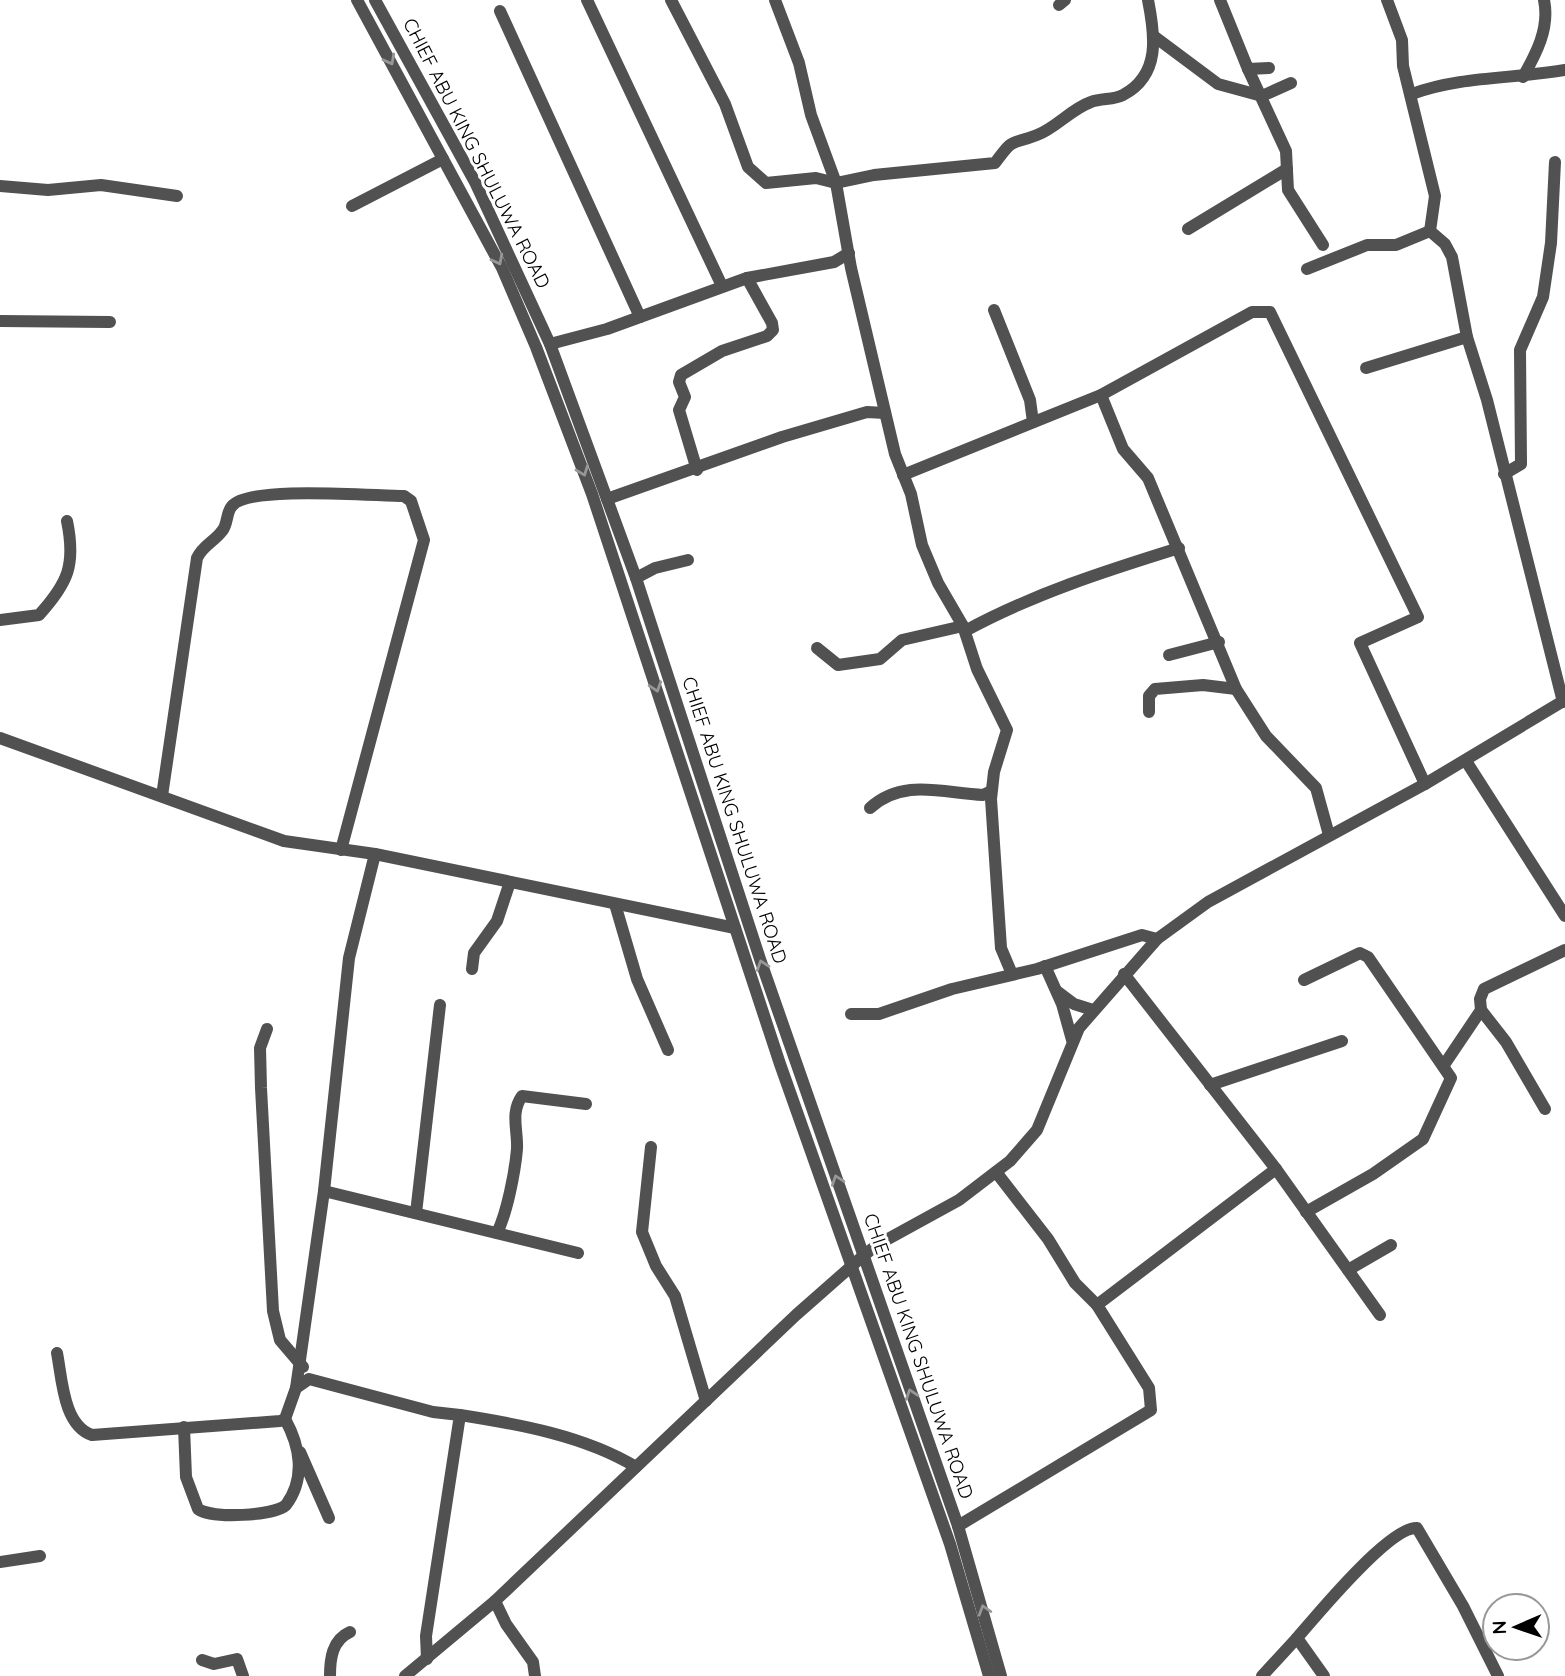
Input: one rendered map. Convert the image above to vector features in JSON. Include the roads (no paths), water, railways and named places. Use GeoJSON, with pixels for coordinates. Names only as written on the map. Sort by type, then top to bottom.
{"type":"FeatureCollection","features":[{"type":"Feature","properties":{"kind":"street"},"geometry":{"type":"LineString","coordinates":[[357,0],[502,268],[536,346],[592,494],[735,928],[950,1544],[989,1676]]}},
{"type":"Feature","properties":{"kind":"street","name":"CHIEF ABU KING SHULUWA ROAD"},"geometry":{"type":"LineString","coordinates":[[375,0],[475,183],[550,344],[636,578],[760,959],[958,1526],[1001,1676]]}},
{"type":"Feature","properties":{"kind":"street"},"geometry":{"type":"LineString","coordinates":[[587,0],[722,286]]}},
{"type":"Feature","properties":{"kind":"street"},"geometry":{"type":"LineString","coordinates":[[671,0],[725,104],[743,156],[753,174],[766,183],[816,178],[835,183],[874,175],[995,163],[1011,142],[1039,135],[1065,116],[1092,102],[1122,95],[1143,77],[1149,66],[1155,37],[1148,0]]}},
{"type":"Feature","properties":{"kind":"street"},"geometry":{"type":"LineString","coordinates":[[775,0],[799,63],[811,115],[835,183],[851,268],[885,413],[911,494],[922,545],[938,583],[964,628],[976,669],[1007,730],[988,796],[1001,948],[1012,974]]}},
{"type":"Feature","properties":{"kind":"street"},"geometry":{"type":"LineString","coordinates":[[1220,0],[1255,88],[1262,96],[1286,151],[1288,190],[1322,245]]}},
{"type":"Feature","properties":{"kind":"street"},"geometry":{"type":"LineString","coordinates":[[1387,0],[1402,40],[1403,65],[1435,196],[1430,231]]}},
{"type":"Feature","properties":{"kind":"street"},"geometry":{"type":"LineString","coordinates":[[1523,77],[1539,48],[1546,12],[1544,0]]}},
{"type":"Feature","properties":{"kind":"street"},"geometry":{"type":"LineString","coordinates":[[500,11],[640,317]]}},
{"type":"Feature","properties":{"kind":"street"},"geometry":{"type":"LineString","coordinates":[[1155,37],[1218,85],[1262,96],[1291,83]]}},
{"type":"Feature","properties":{"kind":"street"},"geometry":{"type":"LineString","coordinates":[[1248,69],[1269,68]]}},
{"type":"Feature","properties":{"kind":"street"},"geometry":{"type":"LineString","coordinates":[[1412,94],[1459,81],[1523,77],[1565,70]]}},
{"type":"Feature","properties":{"kind":"street"},"geometry":{"type":"LineString","coordinates":[[352,206],[443,159]]}},
{"type":"Feature","properties":{"kind":"street"},"geometry":{"type":"LineString","coordinates":[[1504,474],[1521,464],[1520,350],[1543,297],[1551,243],[1555,162]]}},
{"type":"Feature","properties":{"kind":"street"},"geometry":{"type":"LineString","coordinates":[[1188,229],[1287,169]]}},
{"type":"Feature","properties":{"kind":"street"},"geometry":{"type":"LineString","coordinates":[[460,189],[475,183]]}},
{"type":"Feature","properties":{"kind":"street"},"geometry":{"type":"LineString","coordinates":[[0,186],[48,190],[101,185],[177,196]]}},
{"type":"Feature","properties":{"kind":"street"},"geometry":{"type":"LineString","coordinates":[[1307,269],[1367,245],[1396,245],[1430,231]]}},
{"type":"Feature","properties":{"kind":"street"},"geometry":{"type":"LineString","coordinates":[[405,1676],[495,1601],[796,1315],[863,1256],[877,1245],[959,1199],[996,1172],[1037,1130],[1072,1040],[1093,1010],[1157,939],[1208,902],[1466,761],[1564,701],[1487,400],[1467,338],[1452,257],[1445,244],[1430,231]]}},
{"type":"Feature","properties":{"kind":"street"},"geometry":{"type":"LineString","coordinates":[[550,344],[607,329],[747,278],[834,262],[849,253]]}},
{"type":"Feature","properties":{"kind":"street"},"geometry":{"type":"LineString","coordinates":[[834,262],[851,268]]}},
{"type":"Feature","properties":{"kind":"street"},"geometry":{"type":"LineString","coordinates":[[697,470],[679,410],[685,397],[679,382],[681,374],[722,351],[766,336],[773,330],[772,323],[747,278]]}},
{"type":"Feature","properties":{"kind":"street"},"geometry":{"type":"LineString","coordinates":[[994,310],[1030,400],[1033,422]]}},
{"type":"Feature","properties":{"kind":"street"},"geometry":{"type":"LineString","coordinates":[[903,475],[1101,395],[1252,312],[1270,312],[1418,617],[1360,643],[1425,784]]}},
{"type":"Feature","properties":{"kind":"street"},"geometry":{"type":"LineString","coordinates":[[0,321],[110,322]]}},
{"type":"Feature","properties":{"kind":"street"},"geometry":{"type":"LineString","coordinates":[[1366,368],[1467,338]]}},
{"type":"Feature","properties":{"kind":"street"},"geometry":{"type":"LineString","coordinates":[[1101,395],[1123,449],[1148,478],[1236,688],[1266,736],[1284,758],[1316,788],[1329,835]]}},
{"type":"Feature","properties":{"kind":"street"},"geometry":{"type":"LineString","coordinates":[[607,499],[697,470],[710,462],[782,437],[867,412],[885,413]]}},
{"type":"Feature","properties":{"kind":"street"},"geometry":{"type":"LineString","coordinates":[[162,796],[197,558],[203,546],[222,531],[232,505],[246,497],[270,493],[404,496],[411,501],[424,540],[341,850]]}},
{"type":"Feature","properties":{"kind":"street"},"geometry":{"type":"LineString","coordinates":[[0,620],[39,615],[56,596],[69,573],[71,540],[67,521]]}},
{"type":"Feature","properties":{"kind":"street"},"geometry":{"type":"LineString","coordinates":[[817,648],[838,665],[873,661],[880,659],[902,640],[964,628],[1025,600],[1094,574],[1179,548]]}},
{"type":"Feature","properties":{"kind":"street"},"geometry":{"type":"LineString","coordinates":[[636,578],[655,568],[688,559]]}},
{"type":"Feature","properties":{"kind":"street"},"geometry":{"type":"LineString","coordinates":[[1169,655],[1219,642]]}},
{"type":"Feature","properties":{"kind":"street"},"geometry":{"type":"LineString","coordinates":[[1149,712],[1149,696],[1155,689],[1203,685],[1236,688]]}},
{"type":"Feature","properties":{"kind":"street"},"geometry":{"type":"LineString","coordinates":[[0,738],[284,841],[375,854],[735,928]]}},
{"type":"Feature","properties":{"kind":"street"},"geometry":{"type":"LineString","coordinates":[[675,745],[690,742]]}},
{"type":"Feature","properties":{"kind":"street"},"geometry":{"type":"LineString","coordinates":[[1466,761],[1565,916]]}},
{"type":"Feature","properties":{"kind":"street"},"geometry":{"type":"LineString","coordinates":[[870,808],[888,794],[920,788],[988,796]]}},
{"type":"Feature","properties":{"kind":"street"},"geometry":{"type":"LineString","coordinates":[[329,1518],[285,1419],[296,1388],[300,1364],[324,1191],[349,958],[375,854]]}},
{"type":"Feature","properties":{"kind":"street"},"geometry":{"type":"LineString","coordinates":[[472,969],[474,953],[497,921],[510,882]]}},
{"type":"Feature","properties":{"kind":"street"},"geometry":{"type":"LineString","coordinates":[[615,904],[636,979],[668,1050]]}},
{"type":"Feature","properties":{"kind":"street"},"geometry":{"type":"LineString","coordinates":[[851,1014],[879,1014],[952,989],[1045,966],[1142,935],[1157,939]]}},
{"type":"Feature","properties":{"kind":"street"},"geometry":{"type":"LineString","coordinates":[[992,981],[1001,948]]}},
{"type":"Feature","properties":{"kind":"street"},"geometry":{"type":"LineString","coordinates":[[1545,1109],[1506,1042],[1481,1010],[1480,999],[1484,989],[1565,950]]}},
{"type":"Feature","properties":{"kind":"street"},"geometry":{"type":"LineString","coordinates":[[1304,980],[1360,953],[1368,957],[1451,1078],[1423,1139],[1373,1174],[1306,1212]]}},
{"type":"Feature","properties":{"kind":"street"},"geometry":{"type":"LineString","coordinates":[[1045,966],[1058,992],[1072,1040]]}},
{"type":"Feature","properties":{"kind":"street"},"geometry":{"type":"LineString","coordinates":[[1124,974],[1276,1169],[1380,1315]]}},
{"type":"Feature","properties":{"kind":"street"},"geometry":{"type":"LineString","coordinates":[[1058,992],[1074,1004],[1093,1010]]}},
{"type":"Feature","properties":{"kind":"street"},"geometry":{"type":"LineString","coordinates":[[416,1213],[440,1005]]}},
{"type":"Feature","properties":{"kind":"street"},"geometry":{"type":"LineString","coordinates":[[1444,1065],[1481,1010]]}},
{"type":"Feature","properties":{"kind":"street"},"geometry":{"type":"LineString","coordinates":[[267,1029],[260,1048],[273,1311],[280,1340],[300,1364],[316,1379],[378,1399],[573,1441],[618,1456],[636,1466]]}},
{"type":"Feature","properties":{"kind":"street"},"geometry":{"type":"LineString","coordinates":[[1210,1085],[1342,1041]]}},
{"type":"Feature","properties":{"kind":"street"},"geometry":{"type":"LineString","coordinates":[[497,1233],[504,1218],[516,1160],[514,1116],[522,1096],[586,1104]]}},
{"type":"Feature","properties":{"kind":"street"},"geometry":{"type":"LineString","coordinates":[[651,1147],[642,1232],[656,1266],[675,1296],[706,1401]]}},
{"type":"Feature","properties":{"kind":"street"},"geometry":{"type":"LineString","coordinates":[[1097,1305],[1276,1169]]}},
{"type":"Feature","properties":{"kind":"street"},"geometry":{"type":"LineString","coordinates":[[958,1526],[1151,1410],[1149,1388],[1097,1305],[1075,1283],[1048,1239],[996,1172]]}},
{"type":"Feature","properties":{"kind":"street"},"geometry":{"type":"LineString","coordinates":[[324,1191],[578,1253]]}},
{"type":"Feature","properties":{"kind":"street"},"geometry":{"type":"LineString","coordinates":[[1348,1270],[1391,1245]]}},
{"type":"Feature","properties":{"kind":"street"},"geometry":{"type":"LineString","coordinates":[[57,1353],[68,1406],[86,1433],[95,1435],[285,1419]]}},
{"type":"Feature","properties":{"kind":"street"},"geometry":{"type":"LineString","coordinates":[[296,1388],[305,1381],[316,1379]]}},
{"type":"Feature","properties":{"kind":"street"},"geometry":{"type":"LineString","coordinates":[[427,1659],[426,1636],[460,1415]]}},
{"type":"Feature","properties":{"kind":"street"},"geometry":{"type":"LineString","coordinates":[[184,1427],[188,1488],[198,1509],[209,1514],[282,1509],[293,1495],[297,1482],[298,1448]]}},
{"type":"Feature","properties":{"kind":"street"},"geometry":{"type":"LineString","coordinates":[[1262,1676],[1377,1552],[1413,1528],[1420,1530],[1498,1676]]}},
{"type":"Feature","properties":{"kind":"street"},"geometry":{"type":"LineString","coordinates":[[0,1562],[40,1556]]}},
{"type":"Feature","properties":{"kind":"street"},"geometry":{"type":"LineString","coordinates":[[495,1601],[533,1662],[535,1676]]}},
{"type":"Feature","properties":{"kind":"street"},"geometry":{"type":"LineString","coordinates":[[330,1676],[330,1661],[335,1647],[342,1636],[350,1632]]}},
{"type":"Feature","properties":{"kind":"street"},"geometry":{"type":"LineString","coordinates":[[1297,1638],[1324,1676]]}},
{"type":"Feature","properties":{"kind":"street"},"geometry":{"type":"LineString","coordinates":[[202,1660],[214,1664],[237,1659],[243,1676]]}}]}
